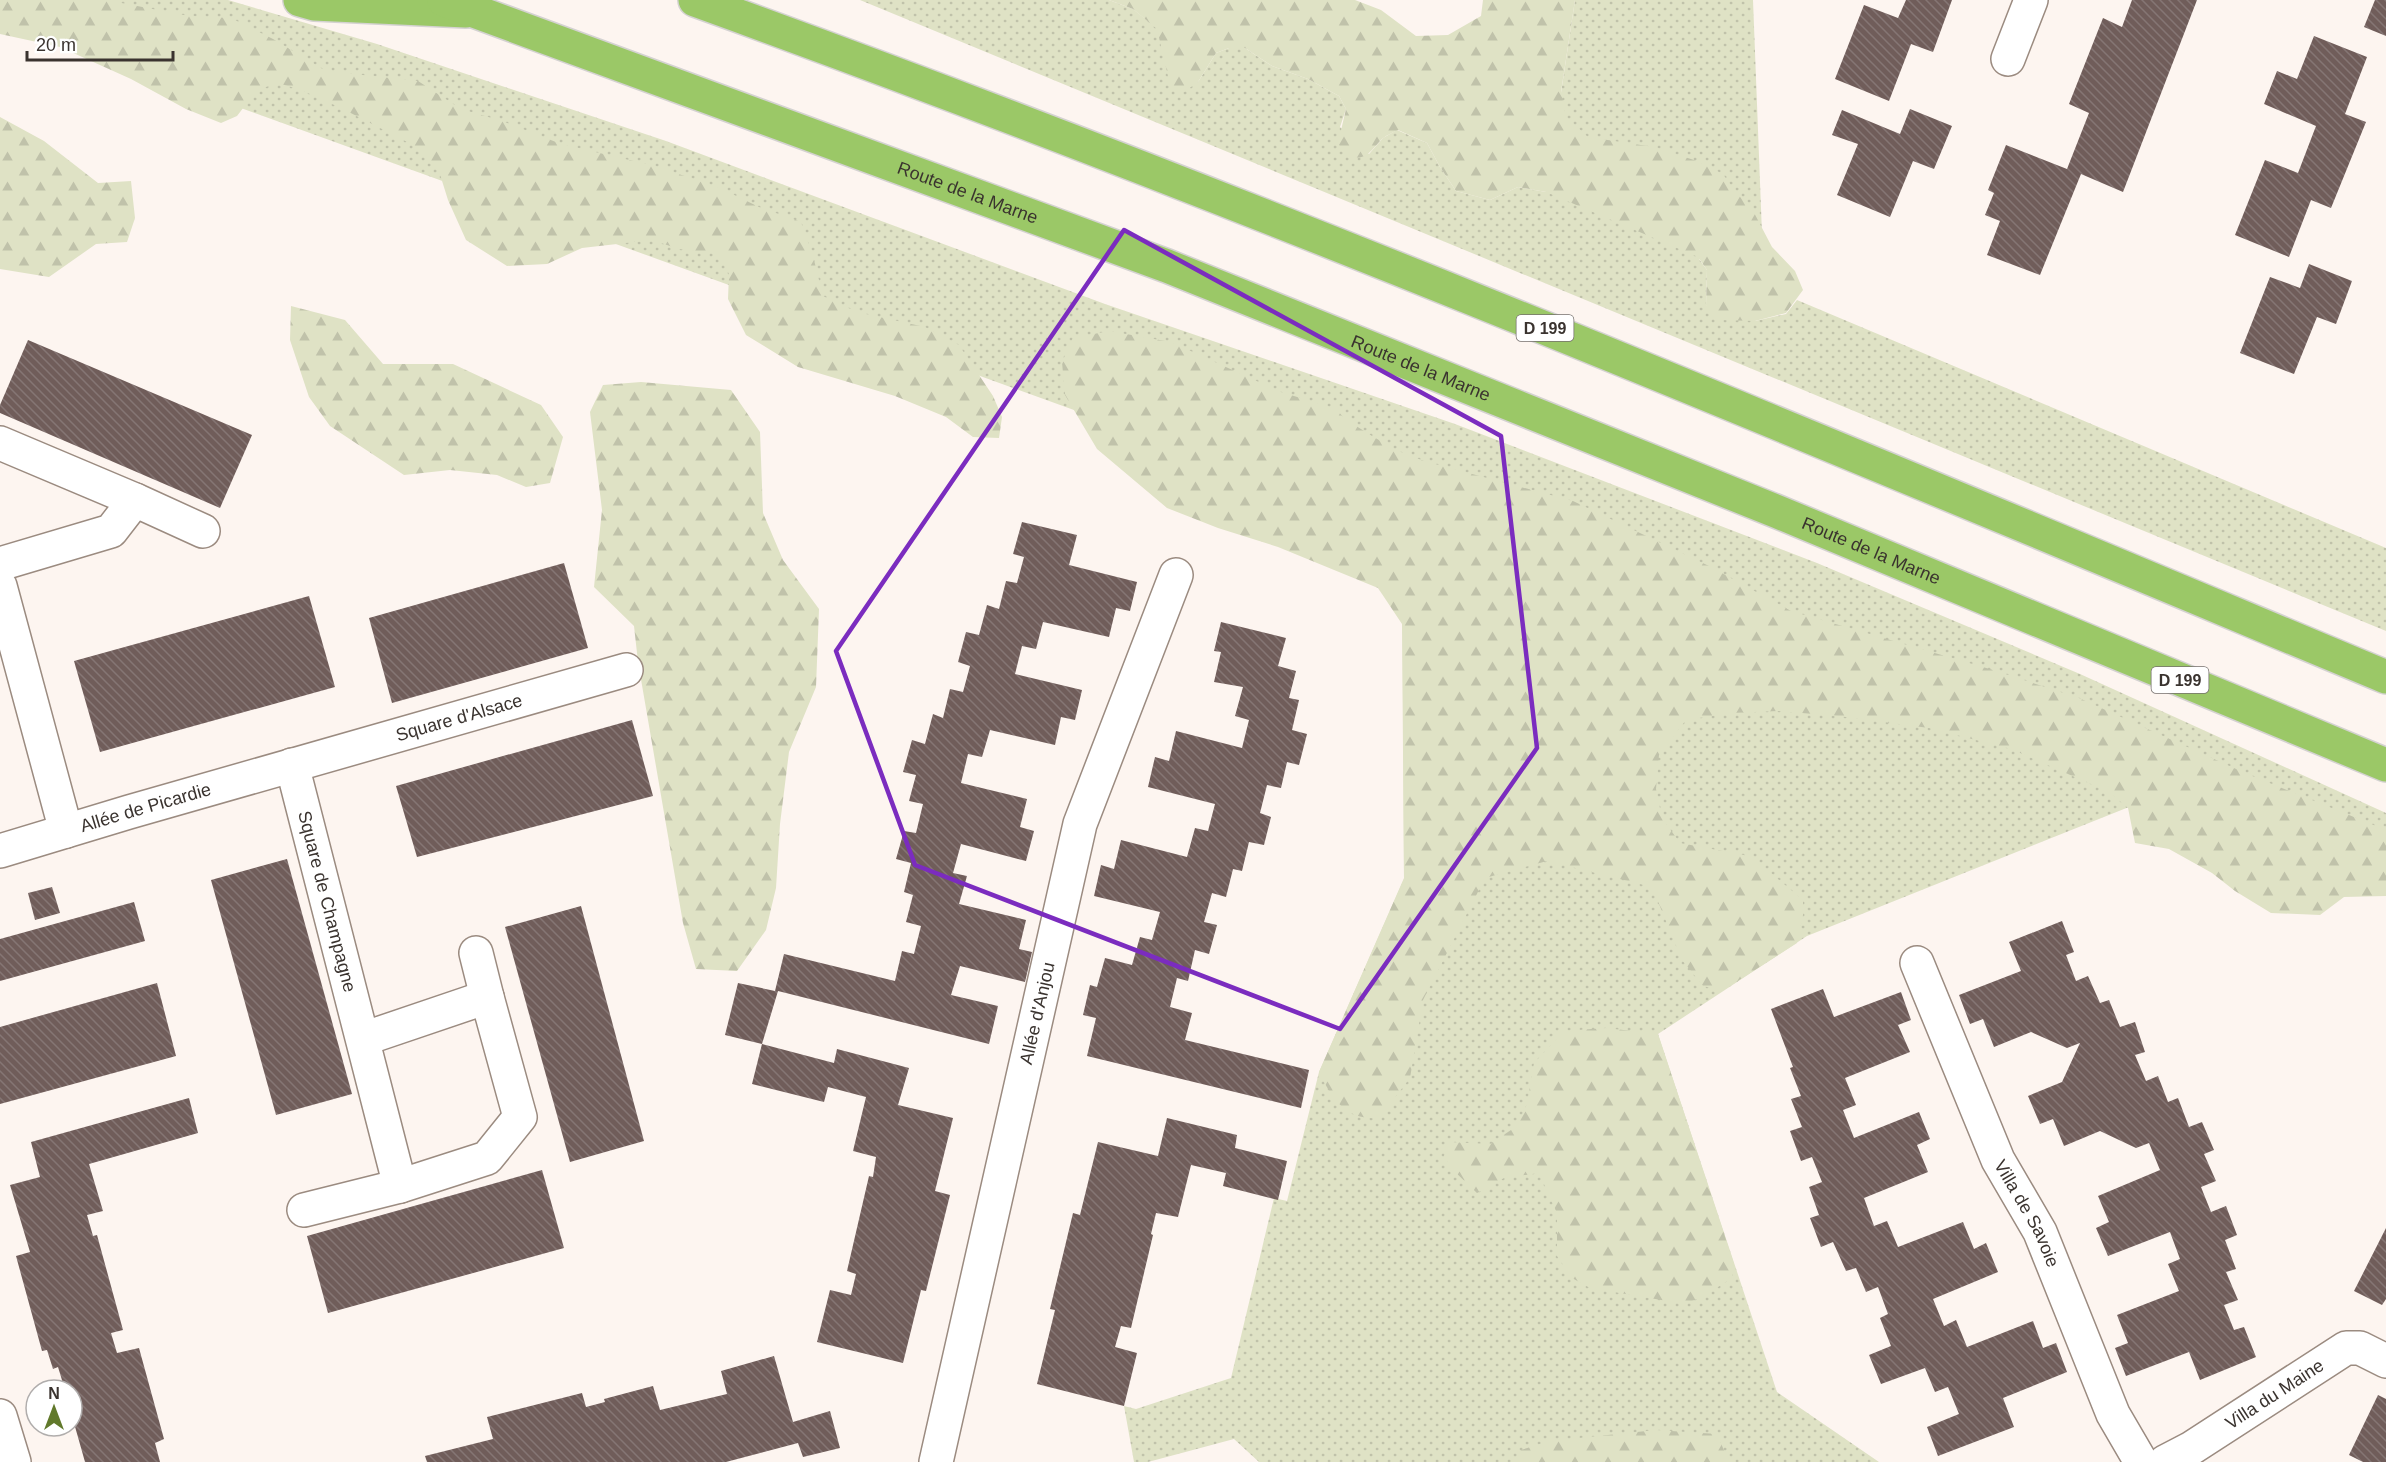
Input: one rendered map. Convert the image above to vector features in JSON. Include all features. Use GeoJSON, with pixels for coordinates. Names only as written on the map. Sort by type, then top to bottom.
{"type":"FeatureCollection","features":[{"type":"Feature","properties":{"kind":"highway","name":"Route de la Marne"},"geometry":{"type":"LineString","coordinates":[[300,0],[314,4],[458,6],[1167,266],[1778,512],[2386,765]]}},
{"type":"Feature","properties":{"kind":"highway","name":"D 199"},"geometry":{"type":"LineString","coordinates":[[695,0],[1173,179],[1457,292],[2386,677]]}},
{"type":"Feature","properties":{"kind":"street"},"geometry":{"type":"LineString","coordinates":[[2008,59],[2031,0]]}},
{"type":"Feature","properties":{"kind":"street"},"geometry":{"type":"LineString","coordinates":[[0,443],[202,531]]}},
{"type":"Feature","properties":{"kind":"street"},"geometry":{"type":"LineString","coordinates":[[0,564],[111,531],[135,500]]}},
{"type":"Feature","properties":{"kind":"street","name":"Allée d'Anjou"},"geometry":{"type":"LineString","coordinates":[[936,1462],[1080,824],[1176,575]]}},
{"type":"Feature","properties":{"kind":"street"},"geometry":{"type":"LineString","coordinates":[[0,586],[66,831]]}},
{"type":"Feature","properties":{"kind":"street","name":"Square d'Alsace"},"geometry":{"type":"LineString","coordinates":[[292,765],[626,670]]}},
{"type":"Feature","properties":{"kind":"street","name":"Allée de Picardie"},"geometry":{"type":"LineString","coordinates":[[0,851],[292,765]]}},
{"type":"Feature","properties":{"kind":"street","name":"Square de Champagne"},"geometry":{"type":"LineString","coordinates":[[292,765],[400,1186]]}},
{"type":"Feature","properties":{"kind":"street"},"geometry":{"type":"LineString","coordinates":[[304,1210],[400,1186],[487,1158],[520,1117],[476,953]]}},
{"type":"Feature","properties":{"kind":"street","name":"Villa de Savoie"},"geometry":{"type":"LineString","coordinates":[[1917,963],[1998,1160],[2040,1232],[2112,1414],[2141,1462]]}},
{"type":"Feature","properties":{"kind":"street"},"geometry":{"type":"LineString","coordinates":[[363,1039],[487,997]]}},
{"type":"Feature","properties":{"kind":"street","name":"Villa du Maine"},"geometry":{"type":"LineString","coordinates":[[2165,1462],[2190,1449],[2346,1347],[2360,1347],[2386,1361]]}},
{"type":"Feature","properties":{"kind":"street"},"geometry":{"type":"LineString","coordinates":[[0,1416],[14,1462]]}},
{"type":"Feature","properties":{"kind":"highlighted area"},"geometry":{"type":"Polygon","coordinates":[[[1124,230],[1501,436],[1537,748],[1340,1029],[915,865],[836,651],[1124,230]]]}},
{"type":"Feature","properties":{"kind":"green space"},"geometry":{"type":"Polygon","coordinates":[[[0,0],[228,0],[377,44],[666,141],[1105,304],[1455,424],[1817,563],[2080,674],[2386,813],[2386,884],[2149,799],[1807,936],[1658,1034],[1777,1392],[1879,1462],[1259,1462],[1234,1439],[1148,1462],[1134,1462],[1124,1406],[1136,1409],[1231,1378],[1274,1198],[1287,1201],[1319,1072],[1404,879],[1402,529],[89,53],[0,0]]]}},
{"type":"Feature","properties":{"kind":"green space"},"geometry":{"type":"Polygon","coordinates":[[[0,0],[106,0],[189,16],[231,18],[273,39],[326,71],[418,81],[461,109],[502,121],[561,144],[655,166],[720,188],[759,207],[801,222],[813,256],[823,296],[857,312],[925,327],[959,345],[993,396],[1002,417],[999,438],[973,437],[946,417],[895,396],[798,367],[746,335],[728,299],[729,274],[718,254],[679,249],[652,240],[582,248],[547,264],[507,266],[466,240],[448,200],[438,168],[411,144],[343,109],[301,90],[278,83],[257,90],[237,116],[221,123],[186,109],[131,79],[60,47],[0,34],[0,0]]]}},
{"type":"Feature","properties":{"kind":"green space"},"geometry":{"type":"Polygon","coordinates":[[[860,0],[1109,0],[1133,9],[1158,29],[1172,89],[1198,82],[1216,53],[1229,48],[1245,48],[1272,66],[1308,79],[1339,96],[1346,109],[1340,127],[1369,154],[1383,138],[1397,130],[1427,143],[1456,191],[1490,200],[1518,187],[1546,192],[1575,0],[1753,0],[1764,286],[1699,259],[1707,270],[1706,305],[1755,321],[1786,314],[1797,300],[2386,548],[2386,631],[860,0]]]}},
{"type":"Feature","properties":{"kind":"green space"},"geometry":{"type":"Polygon","coordinates":[[[1109,0],[1355,0],[1381,10],[1416,36],[1448,35],[1481,16],[1483,0],[1575,0],[1561,92],[1566,117],[1588,137],[1654,147],[1697,161],[1723,174],[1736,193],[1751,207],[1772,247],[1795,271],[1803,290],[1786,313],[1755,321],[1719,320],[1706,305],[1707,270],[1698,257],[1546,192],[1518,187],[1490,200],[1456,191],[1427,143],[1398,130],[1383,139],[1362,157],[1345,155],[1338,143],[1346,109],[1339,96],[1308,79],[1272,66],[1245,48],[1229,48],[1216,53],[1198,82],[1184,92],[1171,89],[1157,29],[1133,9],[1109,0]]]}},
{"type":"Feature","properties":{"kind":"green space"},"geometry":{"type":"Polygon","coordinates":[[[0,117],[44,141],[98,183],[131,181],[135,218],[127,242],[96,244],[49,277],[0,269],[0,117]]]}},
{"type":"Feature","properties":{"kind":"green space"},"geometry":{"type":"Polygon","coordinates":[[[291,306],[345,320],[383,364],[453,364],[541,405],[563,437],[550,483],[526,487],[497,475],[450,470],[404,475],[330,426],[309,397],[290,340],[291,306]]]}},
{"type":"Feature","properties":{"kind":"green space"},"geometry":{"type":"Polygon","coordinates":[[[1109,331],[1171,342],[1281,392],[1336,409],[1345,419],[1372,436],[1396,450],[1424,461],[1573,501],[1709,566],[1791,611],[1993,670],[2079,698],[2245,773],[2386,830],[2386,896],[2344,897],[2320,915],[2271,913],[2235,891],[2212,873],[2169,849],[2135,843],[2128,808],[2109,792],[2011,749],[1929,728],[1778,711],[1731,713],[1686,720],[1659,755],[1656,789],[1662,818],[1680,843],[1744,855],[1772,874],[1803,900],[1803,915],[1797,943],[1722,991],[1703,986],[1682,960],[1652,887],[1547,861],[1485,878],[1423,1000],[1410,1078],[1379,1118],[1357,1116],[1335,1099],[1319,1072],[1404,878],[1402,624],[1378,588],[1278,547],[1218,528],[1167,508],[1097,449],[1065,395],[1062,362],[1073,338],[1109,331]]]}},
{"type":"Feature","properties":{"kind":"green space"},"geometry":{"type":"Polygon","coordinates":[[[641,382],[731,390],[760,432],[763,513],[783,560],[819,609],[816,687],[789,752],[780,824],[776,888],[766,930],[737,971],[696,969],[683,923],[638,662],[634,626],[594,587],[602,510],[590,412],[603,385],[641,382]]]}},
{"type":"Feature","properties":{"kind":"green space"},"geometry":{"type":"Polygon","coordinates":[[[1606,1028],[1658,1034],[1734,1264],[1732,1278],[1704,1296],[1685,1304],[1590,1288],[1572,1278],[1557,1256],[1557,1213],[1539,1173],[1504,1178],[1477,1193],[1452,1169],[1444,1156],[1449,1142],[1490,1144],[1517,1126],[1527,1104],[1534,1063],[1564,1031],[1606,1028]]]}},
{"type":"Feature","properties":{"kind":"green space"},"geometry":{"type":"Polygon","coordinates":[[[1656,1430],[1717,1434],[1729,1462],[1518,1462],[1521,1450],[1550,1441],[1656,1430]]]}},
{"type":"Feature","properties":{"kind":"building"},"geometry":{"type":"Polygon","coordinates":[[[1906,0],[1952,0],[1933,52],[1911,44],[1889,101],[1835,79],[1864,5],[1898,18],[1906,0]]]}},
{"type":"Feature","properties":{"kind":"building"},"geometry":{"type":"Polygon","coordinates":[[[2132,0],[2197,0],[2123,192],[2081,174],[2040,275],[1987,255],[2000,221],[1985,215],[1994,193],[1988,190],[2006,145],[2067,169],[2089,113],[2069,104],[2103,18],[2122,27],[2132,0]]]}},
{"type":"Feature","properties":{"kind":"building"},"geometry":{"type":"Polygon","coordinates":[[[2375,0],[2386,0],[2386,36],[2364,27],[2375,0]]]}},
{"type":"Feature","properties":{"kind":"building"},"geometry":{"type":"Polygon","coordinates":[[[2314,36],[2367,57],[2345,114],[2366,122],[2331,208],[2311,200],[2289,257],[2235,235],[2265,160],[2298,173],[2316,126],[2264,104],[2277,71],[2297,79],[2314,36]]]}},
{"type":"Feature","properties":{"kind":"building"},"geometry":{"type":"Polygon","coordinates":[[[1910,109],[1952,126],[1934,169],[1913,161],[1890,217],[1837,195],[1858,144],[1832,135],[1842,110],[1900,134],[1910,109]]]}},
{"type":"Feature","properties":{"kind":"building"},"geometry":{"type":"Polygon","coordinates":[[[2309,264],[2352,281],[2336,324],[2317,317],[2294,374],[2240,353],[2270,277],[2300,288],[2309,264]]]}},
{"type":"Feature","properties":{"kind":"building"},"geometry":{"type":"Polygon","coordinates":[[[28,340],[252,435],[220,508],[0,413],[0,405],[28,340]]]}},
{"type":"Feature","properties":{"kind":"building"},"geometry":{"type":"Polygon","coordinates":[[[1022,522],[1077,535],[1069,565],[1137,582],[1130,611],[1116,608],[1109,637],[1043,622],[1036,649],[1022,646],[1015,674],[1082,690],[1075,720],[1061,717],[1055,745],[990,730],[982,757],[968,754],[961,783],[1027,799],[1020,827],[1034,831],[1026,861],[961,844],[953,873],[967,876],[959,904],[1026,920],[1019,949],[1032,952],[1025,982],[960,966],[951,995],[998,1006],[989,1044],[778,991],[762,1044],[725,1035],[738,983],[775,991],[784,954],[895,981],[902,951],[914,954],[921,926],[906,922],[913,895],[904,892],[911,863],[896,859],[904,831],[916,833],[923,804],[909,801],[916,775],[903,772],[912,740],[925,744],[933,714],[943,718],[950,689],[963,692],[970,666],[958,662],[966,632],[979,635],[987,605],[999,609],[1006,581],[1017,583],[1024,557],[1013,554],[1022,522]]]}},
{"type":"Feature","properties":{"kind":"building"},"geometry":{"type":"Polygon","coordinates":[[[564,563],[588,648],[392,703],[369,618],[564,563]]]}},
{"type":"Feature","properties":{"kind":"building"},"geometry":{"type":"Polygon","coordinates":[[[309,596],[335,687],[100,752],[74,661],[309,596]]]}},
{"type":"Feature","properties":{"kind":"building"},"geometry":{"type":"Polygon","coordinates":[[[1221,622],[1286,638],[1278,666],[1296,671],[1289,698],[1299,700],[1292,730],[1307,734],[1299,765],[1287,762],[1281,788],[1267,785],[1260,813],[1271,817],[1264,845],[1249,842],[1242,871],[1233,869],[1226,897],[1212,893],[1204,922],[1217,925],[1209,954],[1195,950],[1188,981],[1177,978],[1170,1007],[1192,1013],[1185,1040],[1309,1070],[1301,1108],[1087,1056],[1096,1018],[1083,1015],[1090,985],[1097,987],[1105,958],[1132,965],[1140,937],[1152,940],[1160,912],[1094,896],[1101,865],[1114,869],[1121,840],[1187,857],[1195,828],[1208,831],[1215,804],[1148,787],[1155,757],[1169,761],[1176,731],[1242,748],[1249,720],[1235,716],[1243,687],[1214,682],[1221,652],[1214,651],[1221,622]]]}},
{"type":"Feature","properties":{"kind":"building"},"geometry":{"type":"Polygon","coordinates":[[[632,720],[653,796],[417,857],[396,786],[632,720]]]}},
{"type":"Feature","properties":{"kind":"building"},"geometry":{"type":"Polygon","coordinates":[[[287,859],[352,1094],[276,1115],[211,880],[287,859]]]}},
{"type":"Feature","properties":{"kind":"building"},"geometry":{"type":"Polygon","coordinates":[[[52,887],[60,913],[35,920],[28,893],[52,887]]]}},
{"type":"Feature","properties":{"kind":"building"},"geometry":{"type":"Polygon","coordinates":[[[134,902],[145,941],[0,981],[0,939],[134,902]]]}},
{"type":"Feature","properties":{"kind":"building"},"geometry":{"type":"Polygon","coordinates":[[[581,906],[644,1141],[570,1162],[505,927],[581,906]]]}},
{"type":"Feature","properties":{"kind":"building"},"geometry":{"type":"Polygon","coordinates":[[[2062,921],[2074,952],[2066,955],[2076,981],[2088,976],[2100,1003],[2109,1000],[2120,1027],[2135,1022],[2145,1052],[2135,1055],[2146,1081],[2158,1076],[2168,1102],[2178,1098],[2189,1127],[2202,1122],[2214,1150],[2204,1154],[2216,1181],[2201,1187],[2211,1212],[2226,1206],[2237,1235],[2225,1240],[2236,1269],[2226,1272],[2238,1300],[2224,1305],[2234,1330],[2244,1327],[2256,1357],[2200,1380],[2189,1352],[2126,1376],[2115,1348],[2128,1343],[2117,1315],[2179,1291],[2168,1264],[2180,1259],[2170,1232],[2108,1256],[2096,1228],[2109,1222],[2098,1196],[2160,1170],[2149,1143],[2136,1148],[2100,1131],[2064,1146],[2053,1119],[2040,1124],[2028,1096],[2062,1082],[2080,1043],[2067,1048],[2031,1032],[1994,1047],[1983,1019],[1970,1024],[1959,995],[2021,971],[2009,942],[2062,921]]]}},
{"type":"Feature","properties":{"kind":"building"},"geometry":{"type":"Polygon","coordinates":[[[157,983],[176,1056],[0,1104],[0,1027],[157,983]]]}},
{"type":"Feature","properties":{"kind":"building"},"geometry":{"type":"Polygon","coordinates":[[[1823,989],[1834,1017],[1901,992],[1911,1020],[1898,1025],[1910,1052],[1845,1078],[1856,1105],[1843,1110],[1854,1138],[1919,1112],[1930,1139],[1917,1145],[1928,1172],[1864,1198],[1874,1226],[1887,1221],[1898,1247],[1963,1222],[1974,1249],[1986,1243],[1998,1272],[1933,1299],[1944,1326],[1956,1320],[1967,1347],[2033,1321],[2043,1348],[2056,1343],[2067,1372],[2003,1398],[2014,1427],[1938,1456],[1927,1427],[1959,1414],[1948,1387],[1935,1392],[1925,1368],[1881,1384],[1869,1355],[1891,1346],[1880,1318],[1888,1314],[1878,1287],[1866,1292],[1856,1268],[1846,1271],[1833,1242],[1821,1247],[1810,1218],[1819,1215],[1809,1187],[1822,1182],[1812,1157],[1801,1161],[1790,1131],[1802,1127],[1791,1099],[1801,1096],[1790,1068],[1793,1067],[1771,1009],[1823,989]]]}},
{"type":"Feature","properties":{"kind":"building"},"geometry":{"type":"Polygon","coordinates":[[[762,1044],[834,1063],[837,1049],[909,1068],[898,1105],[953,1118],[935,1191],[950,1195],[926,1291],[921,1290],[903,1363],[817,1342],[830,1290],[851,1295],[856,1274],[847,1271],[869,1176],[873,1177],[876,1157],[853,1151],[866,1097],[828,1087],[824,1102],[752,1084],[762,1044]]]}},
{"type":"Feature","properties":{"kind":"building"},"geometry":{"type":"Polygon","coordinates":[[[189,1098],[198,1133],[89,1164],[103,1211],[87,1215],[93,1236],[97,1235],[123,1330],[111,1333],[117,1353],[139,1348],[164,1439],[155,1443],[160,1462],[85,1462],[78,1438],[84,1438],[84,1378],[61,1378],[58,1367],[53,1369],[47,1350],[42,1351],[16,1256],[30,1252],[10,1185],[40,1177],[31,1142],[189,1098]]]}},
{"type":"Feature","properties":{"kind":"building"},"geometry":{"type":"Polygon","coordinates":[[[1167,1118],[1237,1135],[1235,1148],[1287,1161],[1278,1200],[1223,1186],[1226,1173],[1191,1165],[1178,1217],[1156,1213],[1131,1328],[1121,1326],[1115,1347],[1137,1353],[1124,1406],[1037,1384],[1055,1310],[1050,1309],[1073,1213],[1080,1215],[1098,1142],[1158,1156],[1167,1118]]]}},
{"type":"Feature","properties":{"kind":"building"},"geometry":{"type":"Polygon","coordinates":[[[542,1170],[564,1248],[328,1313],[307,1236],[542,1170]]]}},
{"type":"Feature","properties":{"kind":"building"},"geometry":{"type":"Polygon","coordinates":[[[2386,1228],[2386,1299],[2382,1305],[2354,1291],[2386,1228]]]}},
{"type":"Feature","properties":{"kind":"building"},"geometry":{"type":"Polygon","coordinates":[[[774,1356],[793,1422],[830,1411],[840,1448],[803,1457],[798,1443],[726,1462],[427,1462],[425,1456],[493,1439],[487,1417],[582,1393],[586,1407],[605,1402],[604,1399],[653,1386],[660,1410],[727,1394],[721,1371],[774,1356]]]}},
{"type":"Feature","properties":{"kind":"building"},"geometry":{"type":"Polygon","coordinates":[[[2378,1395],[2386,1399],[2386,1462],[2363,1462],[2349,1455],[2378,1395]]]}}]}
